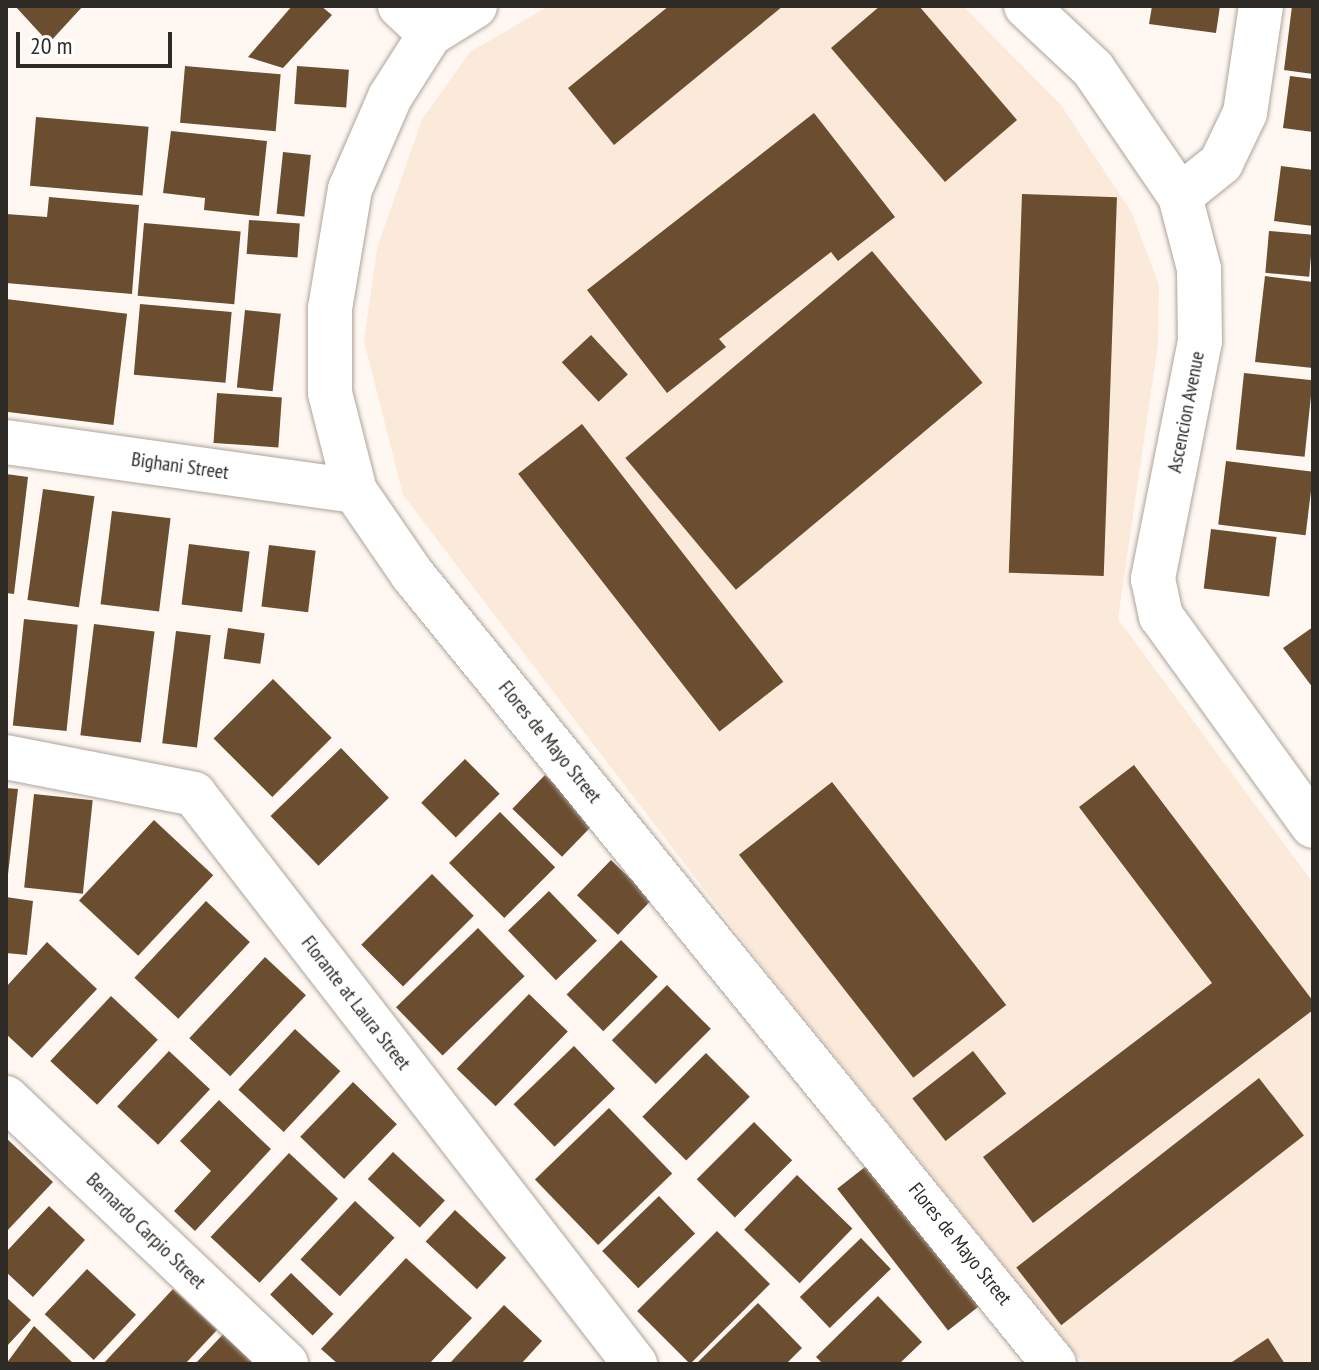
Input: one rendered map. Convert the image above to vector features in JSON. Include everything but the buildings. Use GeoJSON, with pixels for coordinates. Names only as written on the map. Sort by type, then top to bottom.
{"type":"FeatureCollection","features":[{"type":"Feature","properties":{"kind":"street"},"geometry":{"type":"LineString","coordinates":[[415,20],[475,6]]}},
{"type":"Feature","properties":{"kind":"street","name":"Ascencion Avenue"},"geometry":{"type":"LineString","coordinates":[[1026,6],[1093,69],[1180,196],[1199,269],[1200,341],[1153,579],[1161,616],[1313,826]]}},
{"type":"Feature","properties":{"kind":"street"},"geometry":{"type":"LineString","coordinates":[[1180,196],[1221,163],[1245,113],[1261,6]]}},
{"type":"Feature","properties":{"kind":"street","name":"Flores de Mayo Street"},"geometry":{"type":"LineString","coordinates":[[415,20],[390,97],[350,189],[330,308],[330,393],[355,491],[412,574],[1054,1364]]}},
{"type":"Feature","properties":{"kind":"street","name":"Bighani Street"},"geometry":{"type":"LineString","coordinates":[[6,442],[355,491]]}},
{"type":"Feature","properties":{"kind":"street","name":"Florante at Laura Street"},"geometry":{"type":"LineString","coordinates":[[6,757],[194,794],[635,1364]]}},
{"type":"Feature","properties":{"kind":"street","name":"Bernardo Carpio Street"},"geometry":{"type":"LineString","coordinates":[[6,1098],[286,1364]]}},
{"type":"Feature","properties":{"kind":"shaded area"},"geometry":{"type":"Polygon","coordinates":[[[549,6],[963,6],[1061,105],[1132,213],[1159,285],[1158,344],[1118,619],[1313,883],[1313,1364],[1084,1364],[771,977],[403,495],[364,341],[377,248],[422,119],[470,52],[549,6]]]}}]}
